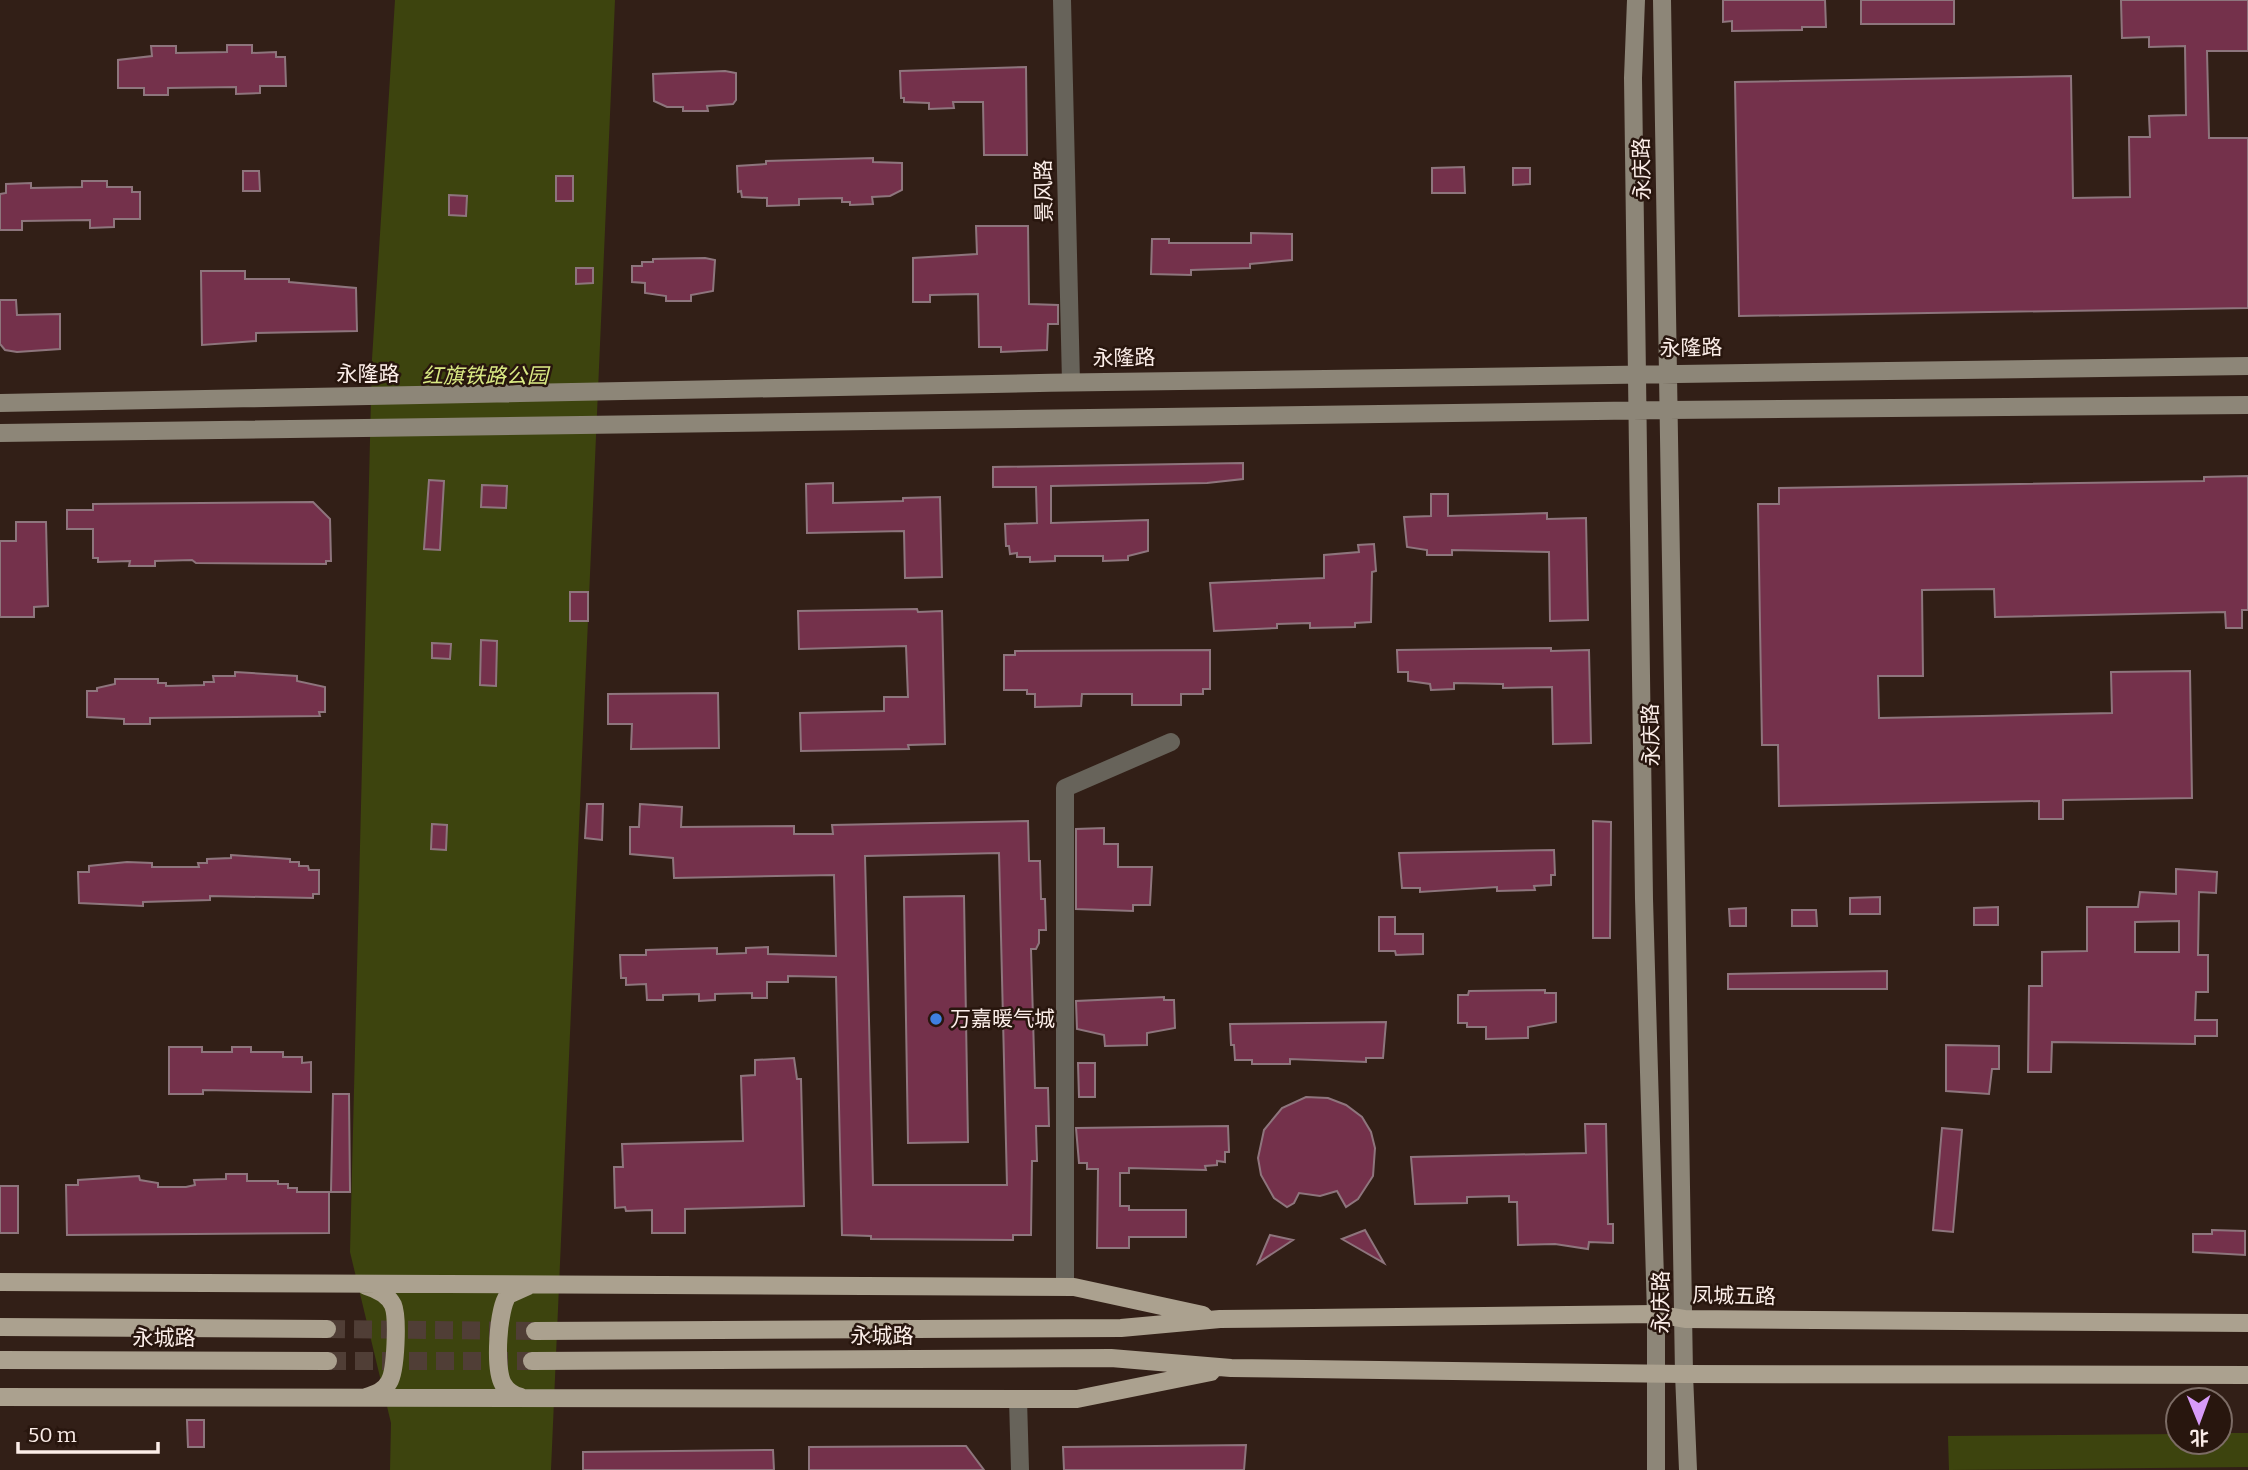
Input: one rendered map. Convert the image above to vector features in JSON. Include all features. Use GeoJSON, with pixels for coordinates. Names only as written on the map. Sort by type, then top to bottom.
{"type":"FeatureCollection","features":[{"type":"Feature","properties":{"kind":"main road"},"geometry":{"type":"LineString","coordinates":[[0,1282],[1074,1287],[1220,1319]]}},
{"type":"Feature","properties":{"kind":"main road"},"geometry":{"type":"LineString","coordinates":[[354,1284],[377,1290],[387,1297],[392,1302],[395,1318],[394,1367],[389,1383],[377,1394],[359,1398]]}},
{"type":"Feature","properties":{"kind":"main road"},"geometry":{"type":"LineString","coordinates":[[527,1398],[508,1391],[500,1378],[499,1314],[508,1295],[537,1284]]}},
{"type":"Feature","properties":{"kind":"main road","name":"凤城五路"},"geometry":{"type":"LineString","coordinates":[[1220,1319],[1656,1314],[1685,1318],[2248,1323]]}},
{"type":"Feature","properties":{"kind":"main road","name":"永城路"},"geometry":{"type":"LineString","coordinates":[[535,1331],[1121,1328],[1220,1319]]}},
{"type":"Feature","properties":{"kind":"main road","name":"永城路"},"geometry":{"type":"LineString","coordinates":[[0,1327],[327,1329]]}},
{"type":"Feature","properties":{"kind":"main road","name":"永城路"},"geometry":{"type":"LineString","coordinates":[[532,1361],[1111,1358],[1231,1368]]}},
{"type":"Feature","properties":{"kind":"main road","name":"永城路"},"geometry":{"type":"LineString","coordinates":[[0,1360],[328,1361]]}},
{"type":"Feature","properties":{"kind":"main road"},"geometry":{"type":"LineString","coordinates":[[0,1397],[1077,1399],[1231,1368],[1655,1374],[2248,1375]]}},
{"type":"Feature","properties":{"kind":"street","name":"景风路"},"geometry":{"type":"LineString","coordinates":[[1062,0],[1071,382]]}},
{"type":"Feature","properties":{"kind":"street","name":"永庆路"},"geometry":{"type":"LineString","coordinates":[[1636,0],[1633,78],[1640,410],[1644,899],[1656,1314],[1656,1470]]}},
{"type":"Feature","properties":{"kind":"street","name":"永庆路"},"geometry":{"type":"LineString","coordinates":[[1662,0],[1684,1374],[1688,1470]]}},
{"type":"Feature","properties":{"kind":"street","name":"永隆路"},"geometry":{"type":"LineString","coordinates":[[0,403],[522,396],[1639,371],[2248,366]]}},
{"type":"Feature","properties":{"kind":"street"},"geometry":{"type":"LineString","coordinates":[[0,433],[1640,410],[2248,405]]}},
{"type":"Feature","properties":{"kind":"street"},"geometry":{"type":"LineString","coordinates":[[1065,1282],[1065,788],[1171,742]]}},
{"type":"Feature","properties":{"kind":"street"},"geometry":{"type":"LineString","coordinates":[[1018,1399],[1020,1470]]}},
{"type":"Feature","properties":{"kind":"green space","name":"红旗铁路公园"},"geometry":{"type":"Polygon","coordinates":[[[395,0],[615,0],[551,1470],[390,1470],[391,1423],[350,1252],[372,359],[395,0]]]}},
{"type":"Feature","properties":{"kind":"green space"},"geometry":{"type":"Polygon","coordinates":[[[2234,1433],[2248,1433],[2248,1467],[1949,1470],[1948,1436],[2164,1434],[2164,1456],[2234,1456],[2234,1433]]]}},
{"type":"Feature","properties":{"kind":"building"},"geometry":{"type":"Polygon","coordinates":[[[1723,0],[1825,0],[1826,27],[1732,31],[1732,21],[1723,22],[1723,0]]]}},
{"type":"Feature","properties":{"kind":"building"},"geometry":{"type":"Polygon","coordinates":[[[1861,0],[1954,0],[1954,24],[1861,24],[1861,0]]]}},
{"type":"Feature","properties":{"kind":"building"},"geometry":{"type":"Polygon","coordinates":[[[2121,0],[2248,0],[2248,51],[2207,51],[2209,138],[2248,138],[2248,308],[1739,316],[1735,82],[2071,76],[2073,198],[2130,197],[2129,137],[2150,137],[2149,116],[2186,115],[2185,46],[2149,47],[2149,37],[2122,38],[2121,0]]]}},
{"type":"Feature","properties":{"kind":"building"},"geometry":{"type":"Polygon","coordinates":[[[227,45],[252,45],[252,53],[276,52],[276,57],[285,57],[286,86],[260,86],[260,93],[236,94],[236,87],[168,88],[168,95],[144,95],[144,88],[118,88],[118,60],[152,56],[151,46],[176,46],[176,53],[227,52],[227,45]]]}},
{"type":"Feature","properties":{"kind":"building"},"geometry":{"type":"Polygon","coordinates":[[[1026,67],[1027,155],[984,155],[983,102],[953,102],[954,108],[929,109],[929,103],[904,102],[904,98],[901,98],[900,71],[1026,67]]]}},
{"type":"Feature","properties":{"kind":"building"},"geometry":{"type":"Polygon","coordinates":[[[725,71],[736,73],[736,100],[733,104],[707,106],[708,111],[683,111],[683,107],[667,107],[654,101],[653,74],[725,71]]]}},
{"type":"Feature","properties":{"kind":"building"},"geometry":{"type":"Polygon","coordinates":[[[873,158],[873,162],[902,163],[902,190],[890,196],[872,197],[873,204],[850,205],[850,202],[842,202],[842,198],[799,199],[799,205],[767,206],[767,198],[742,197],[741,191],[738,192],[737,166],[766,164],[766,161],[873,158]]]}},
{"type":"Feature","properties":{"kind":"building"},"geometry":{"type":"Polygon","coordinates":[[[1464,167],[1465,193],[1432,193],[1432,168],[1464,167]]]}},
{"type":"Feature","properties":{"kind":"building"},"geometry":{"type":"Polygon","coordinates":[[[1513,168],[1530,168],[1530,184],[1513,185],[1513,168]]]}},
{"type":"Feature","properties":{"kind":"building"},"geometry":{"type":"Polygon","coordinates":[[[243,171],[259,171],[260,191],[243,191],[243,171]]]}},
{"type":"Feature","properties":{"kind":"building"},"geometry":{"type":"Polygon","coordinates":[[[556,176],[573,176],[573,201],[556,201],[556,176]]]}},
{"type":"Feature","properties":{"kind":"building"},"geometry":{"type":"Polygon","coordinates":[[[82,181],[107,181],[107,187],[132,187],[132,192],[140,192],[140,219],[114,219],[114,227],[90,228],[90,220],[22,221],[22,230],[0,230],[0,194],[6,193],[6,184],[31,183],[31,188],[82,187],[82,181]]]}},
{"type":"Feature","properties":{"kind":"building"},"geometry":{"type":"Polygon","coordinates":[[[449,195],[467,196],[466,216],[449,215],[449,195]]]}},
{"type":"Feature","properties":{"kind":"building"},"geometry":{"type":"Polygon","coordinates":[[[976,226],[1028,226],[1029,304],[1058,305],[1058,324],[1048,324],[1047,350],[1001,352],[1001,347],[979,347],[978,294],[930,295],[930,302],[913,302],[913,258],[977,254],[976,226]]]}},
{"type":"Feature","properties":{"kind":"building"},"geometry":{"type":"Polygon","coordinates":[[[1251,233],[1292,234],[1292,260],[1250,264],[1250,268],[1191,270],[1191,275],[1151,274],[1152,239],[1169,239],[1169,243],[1251,243],[1251,233]]]}},
{"type":"Feature","properties":{"kind":"building"},"geometry":{"type":"Polygon","coordinates":[[[653,259],[715,260],[713,291],[691,295],[691,301],[666,301],[666,296],[645,293],[645,283],[632,282],[632,266],[642,266],[642,262],[653,262],[653,259]]]}},
{"type":"Feature","properties":{"kind":"building"},"geometry":{"type":"Polygon","coordinates":[[[576,268],[593,268],[593,283],[576,284],[576,268]]]}},
{"type":"Feature","properties":{"kind":"building"},"geometry":{"type":"Polygon","coordinates":[[[201,271],[245,271],[245,279],[289,279],[289,282],[356,288],[357,331],[256,333],[256,341],[202,345],[201,271]]]}},
{"type":"Feature","properties":{"kind":"building"},"geometry":{"type":"Polygon","coordinates":[[[0,300],[16,300],[17,315],[60,314],[60,349],[17,352],[5,350],[0,344],[0,300]]]}},
{"type":"Feature","properties":{"kind":"building"},"geometry":{"type":"Polygon","coordinates":[[[1243,463],[1243,479],[1207,483],[1051,486],[1051,523],[1148,520],[1148,551],[1128,556],[1128,560],[1103,561],[1103,556],[1055,556],[1055,561],[1030,562],[1030,557],[1010,554],[1009,546],[1006,546],[1005,524],[1037,523],[1036,487],[993,487],[993,467],[1243,463]]]}},
{"type":"Feature","properties":{"kind":"building"},"geometry":{"type":"Polygon","coordinates":[[[2248,476],[2248,610],[2242,610],[2242,628],[2226,628],[2225,612],[1995,617],[1994,589],[1922,590],[1923,676],[1878,676],[1879,718],[2112,713],[2111,672],[2190,671],[2192,798],[2063,800],[2063,819],[2039,819],[2039,801],[1779,806],[1778,745],[1762,745],[1758,504],[1779,504],[1779,488],[2204,481],[2204,477],[2248,476]]]}},
{"type":"Feature","properties":{"kind":"building"},"geometry":{"type":"Polygon","coordinates":[[[429,480],[444,481],[440,550],[424,549],[429,480]]]}},
{"type":"Feature","properties":{"kind":"building"},"geometry":{"type":"Polygon","coordinates":[[[833,483],[833,503],[940,497],[942,577],[905,578],[904,531],[807,533],[806,484],[833,483]]]}},
{"type":"Feature","properties":{"kind":"building"},"geometry":{"type":"Polygon","coordinates":[[[482,485],[507,486],[506,508],[481,507],[482,485]]]}},
{"type":"Feature","properties":{"kind":"building"},"geometry":{"type":"Polygon","coordinates":[[[1431,494],[1448,494],[1448,516],[1547,513],[1547,519],[1586,518],[1588,620],[1550,621],[1549,552],[1452,550],[1452,555],[1427,555],[1427,550],[1407,547],[1404,517],[1431,516],[1431,494]]]}},
{"type":"Feature","properties":{"kind":"building"},"geometry":{"type":"Polygon","coordinates":[[[313,502],[330,519],[331,561],[326,561],[326,564],[196,563],[192,560],[155,561],[155,566],[129,566],[130,561],[98,562],[98,558],[93,558],[93,529],[67,529],[67,510],[93,510],[93,504],[313,502]]]}},
{"type":"Feature","properties":{"kind":"building"},"geometry":{"type":"Polygon","coordinates":[[[16,522],[46,522],[48,606],[34,607],[34,617],[0,617],[0,541],[16,541],[16,522]]]}},
{"type":"Feature","properties":{"kind":"building"},"geometry":{"type":"Polygon","coordinates":[[[1374,544],[1376,571],[1372,572],[1371,622],[1355,623],[1355,627],[1310,628],[1310,623],[1277,624],[1277,628],[1214,631],[1210,583],[1324,578],[1324,555],[1359,552],[1358,545],[1374,544]]]}},
{"type":"Feature","properties":{"kind":"building"},"geometry":{"type":"Polygon","coordinates":[[[570,592],[588,592],[588,621],[570,621],[570,592]]]}},
{"type":"Feature","properties":{"kind":"building"},"geometry":{"type":"Polygon","coordinates":[[[917,609],[918,612],[942,611],[945,744],[908,745],[909,749],[801,751],[800,713],[884,711],[884,697],[908,697],[906,646],[799,649],[798,611],[917,609]]]}},
{"type":"Feature","properties":{"kind":"building"},"geometry":{"type":"Polygon","coordinates":[[[481,640],[497,641],[496,686],[480,685],[481,640]]]}},
{"type":"Feature","properties":{"kind":"building"},"geometry":{"type":"Polygon","coordinates":[[[432,643],[451,644],[450,659],[432,658],[432,643]]]}},
{"type":"Feature","properties":{"kind":"building"},"geometry":{"type":"Polygon","coordinates":[[[1551,648],[1551,651],[1589,650],[1591,743],[1553,744],[1552,687],[1503,688],[1503,684],[1454,683],[1454,689],[1431,690],[1430,684],[1408,681],[1408,672],[1398,672],[1397,650],[1551,648]]]}},
{"type":"Feature","properties":{"kind":"building"},"geometry":{"type":"Polygon","coordinates":[[[1210,650],[1210,689],[1203,689],[1203,694],[1181,694],[1181,705],[1132,705],[1132,694],[1082,694],[1081,706],[1035,707],[1035,694],[1027,694],[1027,690],[1004,690],[1004,655],[1015,655],[1015,651],[1210,650]]]}},
{"type":"Feature","properties":{"kind":"building"},"geometry":{"type":"Polygon","coordinates":[[[235,672],[297,676],[297,681],[325,687],[325,712],[319,712],[320,716],[150,718],[150,724],[124,724],[124,719],[87,717],[87,691],[97,691],[97,688],[115,684],[115,679],[158,679],[158,683],[166,683],[166,686],[204,685],[204,682],[214,682],[213,676],[235,676],[235,672]]]}},
{"type":"Feature","properties":{"kind":"building"},"geometry":{"type":"Polygon","coordinates":[[[718,693],[719,748],[631,749],[632,724],[608,724],[608,694],[718,693]]]}},
{"type":"Feature","properties":{"kind":"building"},"geometry":{"type":"Polygon","coordinates":[[[587,804],[603,804],[602,840],[585,838],[587,804]]]}},
{"type":"Feature","properties":{"kind":"building"},"geometry":{"type":"Polygon","coordinates":[[[640,804],[682,807],[681,827],[794,826],[794,834],[833,834],[832,825],[1028,821],[1029,861],[1040,861],[1041,899],[1045,899],[1046,930],[1039,930],[1039,943],[1036,949],[1031,949],[1035,1088],[1048,1088],[1049,1126],[1036,1126],[1037,1161],[1032,1161],[1031,1235],[1013,1235],[1013,1240],[871,1239],[871,1236],[842,1235],[836,977],[788,976],[788,982],[767,982],[767,998],[752,998],[752,993],[715,994],[715,1000],[699,1001],[699,994],[663,995],[663,1000],[647,1000],[646,984],[626,985],[626,978],[621,978],[620,955],[646,955],[646,950],[717,948],[717,954],[746,953],[746,948],[768,947],[768,954],[836,956],[834,875],[674,878],[673,858],[630,854],[630,827],[639,827],[640,804]],[[999,853],[865,856],[873,1185],[1007,1185],[999,853]]]}},
{"type":"Feature","properties":{"kind":"building"},"geometry":{"type":"Polygon","coordinates":[[[1593,821],[1611,822],[1610,938],[1593,938],[1593,821]]]}},
{"type":"Feature","properties":{"kind":"building"},"geometry":{"type":"Polygon","coordinates":[[[432,824],[447,825],[446,850],[431,849],[432,824]]]}},
{"type":"Feature","properties":{"kind":"building"},"geometry":{"type":"Polygon","coordinates":[[[1104,828],[1104,844],[1118,844],[1118,867],[1152,867],[1150,905],[1133,905],[1133,911],[1076,909],[1076,829],[1104,828]]]}},
{"type":"Feature","properties":{"kind":"building"},"geometry":{"type":"Polygon","coordinates":[[[1554,850],[1555,875],[1551,875],[1551,885],[1534,886],[1535,890],[1497,891],[1497,887],[1420,892],[1420,888],[1402,888],[1399,853],[1554,850]]]}},
{"type":"Feature","properties":{"kind":"building"},"geometry":{"type":"Polygon","coordinates":[[[231,855],[290,859],[290,862],[299,862],[299,866],[308,866],[309,870],[319,870],[319,894],[313,894],[313,898],[210,896],[210,900],[143,902],[143,906],[79,903],[78,872],[89,872],[89,866],[127,862],[152,863],[152,867],[199,867],[198,863],[207,863],[207,859],[231,858],[231,855]]]}},
{"type":"Feature","properties":{"kind":"building"},"geometry":{"type":"Polygon","coordinates":[[[2176,869],[2217,872],[2216,893],[2199,892],[2198,955],[2208,955],[2208,992],[2196,992],[2195,1020],[2217,1020],[2217,1036],[2195,1036],[2195,1044],[2052,1042],[2051,1072],[2028,1072],[2029,986],[2042,986],[2042,952],[2087,951],[2087,907],[2138,907],[2140,892],[2176,894],[2176,869]],[[2179,921],[2135,922],[2135,952],[2179,952],[2179,921]]]}},
{"type":"Feature","properties":{"kind":"building","name":"万嘉暖气城"},"geometry":{"type":"Polygon","coordinates":[[[964,896],[968,1142],[908,1143],[904,897],[964,896]]]}},
{"type":"Feature","properties":{"kind":"building"},"geometry":{"type":"Polygon","coordinates":[[[1880,897],[1880,914],[1850,914],[1850,898],[1880,897]]]}},
{"type":"Feature","properties":{"kind":"building"},"geometry":{"type":"Polygon","coordinates":[[[1998,907],[1998,925],[1974,925],[1974,908],[1998,907]]]}},
{"type":"Feature","properties":{"kind":"building"},"geometry":{"type":"Polygon","coordinates":[[[1746,908],[1746,926],[1730,926],[1729,909],[1746,908]]]}},
{"type":"Feature","properties":{"kind":"building"},"geometry":{"type":"Polygon","coordinates":[[[1792,910],[1816,910],[1817,926],[1792,926],[1792,910]]]}},
{"type":"Feature","properties":{"kind":"building"},"geometry":{"type":"Polygon","coordinates":[[[1379,917],[1395,917],[1395,934],[1423,934],[1423,954],[1396,955],[1395,951],[1379,951],[1379,917]]]}},
{"type":"Feature","properties":{"kind":"building"},"geometry":{"type":"Polygon","coordinates":[[[1887,971],[1887,989],[1728,989],[1728,974],[1887,971]]]}},
{"type":"Feature","properties":{"kind":"building"},"geometry":{"type":"Polygon","coordinates":[[[1545,990],[1545,993],[1556,993],[1556,1022],[1528,1027],[1528,1038],[1486,1039],[1486,1027],[1467,1027],[1467,1023],[1458,1023],[1458,995],[1468,995],[1469,991],[1545,990]]]}},
{"type":"Feature","properties":{"kind":"building"},"geometry":{"type":"Polygon","coordinates":[[[1164,997],[1164,1000],[1174,1000],[1175,1028],[1147,1033],[1147,1045],[1105,1046],[1104,1035],[1077,1029],[1076,1001],[1164,997]]]}},
{"type":"Feature","properties":{"kind":"building"},"geometry":{"type":"Polygon","coordinates":[[[1386,1022],[1383,1058],[1366,1058],[1366,1062],[1290,1059],[1290,1064],[1252,1064],[1252,1060],[1235,1060],[1234,1045],[1231,1045],[1230,1024],[1386,1022]]]}},
{"type":"Feature","properties":{"kind":"building"},"geometry":{"type":"Polygon","coordinates":[[[1946,1045],[1999,1046],[1999,1069],[1992,1069],[1989,1094],[1946,1091],[1946,1045]]]}},
{"type":"Feature","properties":{"kind":"building"},"geometry":{"type":"Polygon","coordinates":[[[169,1047],[202,1047],[202,1052],[232,1052],[232,1047],[251,1047],[251,1052],[283,1052],[283,1057],[302,1057],[302,1063],[311,1062],[311,1092],[203,1090],[203,1094],[169,1094],[169,1047]]]}},
{"type":"Feature","properties":{"kind":"building"},"geometry":{"type":"Polygon","coordinates":[[[794,1058],[797,1079],[801,1079],[804,1206],[685,1209],[685,1233],[652,1233],[652,1210],[626,1211],[625,1207],[615,1208],[614,1167],[623,1167],[622,1144],[743,1141],[741,1076],[755,1075],[755,1060],[794,1058]]]}},
{"type":"Feature","properties":{"kind":"building"},"geometry":{"type":"Polygon","coordinates":[[[1078,1063],[1095,1063],[1095,1097],[1079,1097],[1078,1063]]]}},
{"type":"Feature","properties":{"kind":"building"},"geometry":{"type":"Polygon","coordinates":[[[333,1094],[349,1094],[350,1192],[331,1192],[333,1094]]]}},
{"type":"Feature","properties":{"kind":"building"},"geometry":{"type":"Polygon","coordinates":[[[1306,1097],[1328,1098],[1346,1105],[1362,1117],[1371,1132],[1375,1148],[1373,1176],[1358,1199],[1346,1207],[1337,1191],[1320,1196],[1299,1193],[1294,1203],[1287,1207],[1274,1198],[1261,1175],[1258,1158],[1264,1130],[1282,1108],[1306,1097]]]}},
{"type":"Feature","properties":{"kind":"building"},"geometry":{"type":"Polygon","coordinates":[[[1585,1124],[1606,1124],[1608,1224],[1613,1224],[1613,1243],[1589,1242],[1588,1249],[1555,1244],[1518,1245],[1517,1202],[1509,1202],[1509,1196],[1467,1197],[1467,1203],[1415,1204],[1411,1157],[1586,1153],[1585,1124]]]}},
{"type":"Feature","properties":{"kind":"building"},"geometry":{"type":"Polygon","coordinates":[[[1228,1126],[1229,1152],[1225,1152],[1225,1162],[1217,1161],[1217,1165],[1205,1166],[1206,1170],[1129,1168],[1129,1173],[1120,1173],[1120,1206],[1129,1206],[1129,1210],[1186,1210],[1186,1237],[1129,1237],[1129,1248],[1097,1248],[1098,1169],[1087,1169],[1087,1163],[1079,1163],[1076,1128],[1228,1126]]]}},
{"type":"Feature","properties":{"kind":"building"},"geometry":{"type":"Polygon","coordinates":[[[1942,1128],[1962,1130],[1953,1232],[1933,1230],[1942,1128]]]}},
{"type":"Feature","properties":{"kind":"building"},"geometry":{"type":"Polygon","coordinates":[[[226,1174],[247,1174],[247,1181],[278,1181],[278,1184],[288,1184],[288,1188],[297,1188],[297,1192],[329,1192],[329,1233],[67,1235],[66,1185],[78,1185],[78,1180],[139,1176],[140,1180],[158,1183],[158,1187],[186,1187],[195,1185],[194,1180],[226,1179],[226,1174]]]}},
{"type":"Feature","properties":{"kind":"building"},"geometry":{"type":"Polygon","coordinates":[[[0,1186],[18,1186],[18,1233],[0,1233],[0,1186]]]}},
{"type":"Feature","properties":{"kind":"building"},"geometry":{"type":"Polygon","coordinates":[[[1365,1230],[1384,1263],[1342,1239],[1365,1230]]]}},
{"type":"Feature","properties":{"kind":"building"},"geometry":{"type":"Polygon","coordinates":[[[2212,1230],[2245,1231],[2245,1255],[2193,1252],[2193,1234],[2212,1234],[2212,1230]]]}},
{"type":"Feature","properties":{"kind":"building"},"geometry":{"type":"Polygon","coordinates":[[[1270,1235],[1293,1240],[1258,1263],[1270,1235]]]}},
{"type":"Feature","properties":{"kind":"building"},"geometry":{"type":"Polygon","coordinates":[[[187,1420],[204,1420],[204,1447],[188,1447],[187,1420]]]}},
{"type":"Feature","properties":{"kind":"building"},"geometry":{"type":"Polygon","coordinates":[[[1246,1445],[1244,1470],[1064,1470],[1063,1447],[1246,1445]]]}},
{"type":"Feature","properties":{"kind":"building"},"geometry":{"type":"Polygon","coordinates":[[[966,1446],[984,1470],[809,1470],[809,1447],[966,1446]]]}},
{"type":"Feature","properties":{"kind":"building"},"geometry":{"type":"Polygon","coordinates":[[[773,1450],[774,1470],[583,1470],[583,1452],[773,1450]]]}},
{"type":"Feature","properties":{"kind":"tunnel"},"geometry":{"type":"LineString","coordinates":[[327,1329],[535,1331]]}},
{"type":"Feature","properties":{"kind":"tunnel"},"geometry":{"type":"LineString","coordinates":[[328,1361],[532,1361]]}},
{"type":"Feature","properties":{"kind":"place","name":"万嘉暖气城"},"geometry":{"type":"Point","coordinates":[936,1019]}}]}
